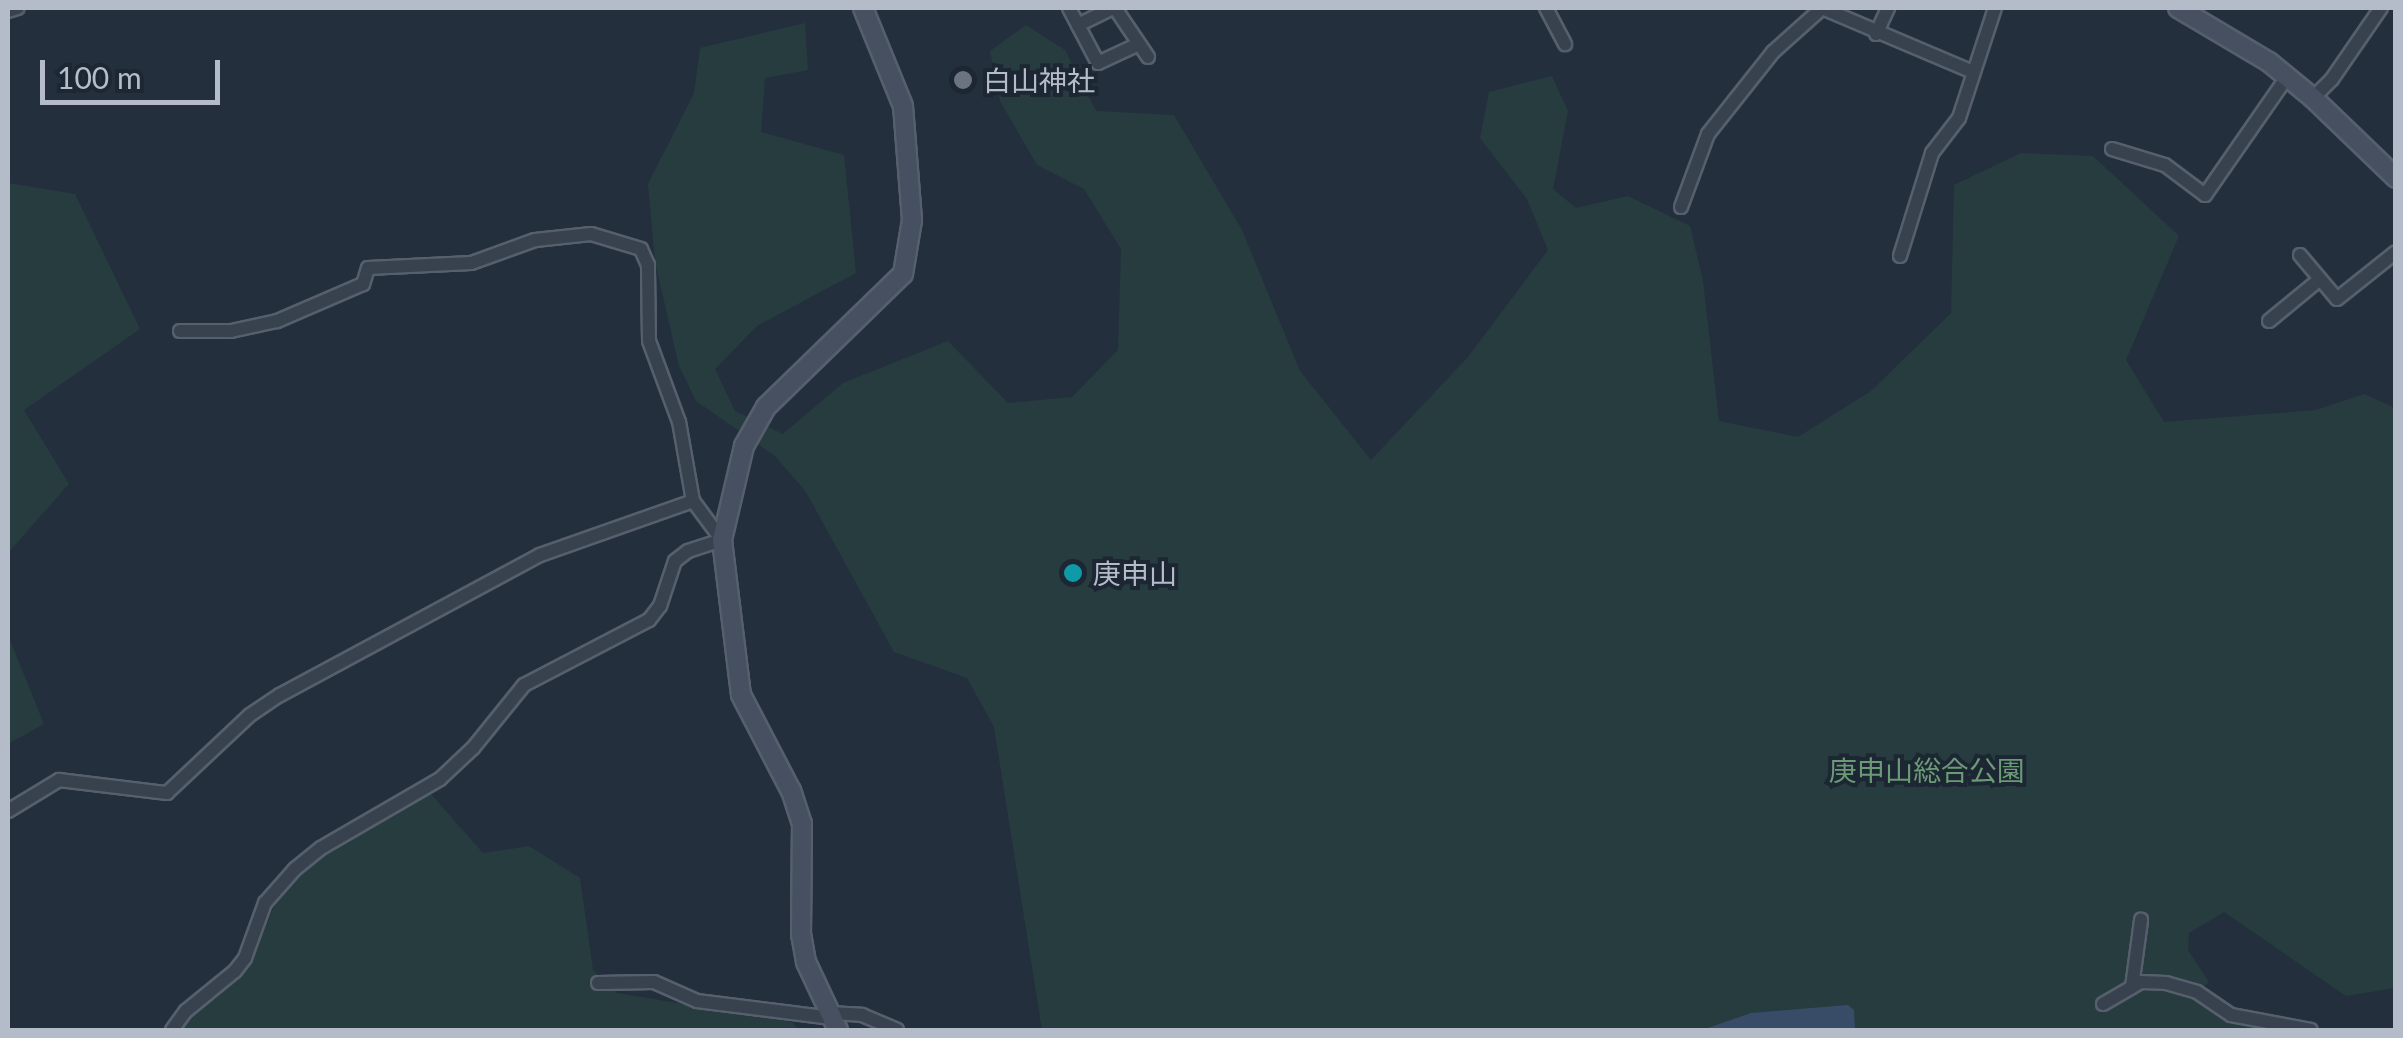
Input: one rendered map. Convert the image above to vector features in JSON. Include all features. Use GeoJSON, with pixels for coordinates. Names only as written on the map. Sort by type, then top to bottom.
{"type":"FeatureCollection","features":[{"type":"Feature","properties":{"kind":"street"},"geometry":{"type":"LineString","coordinates":[[8,11],[18,8]]}},
{"type":"Feature","properties":{"kind":"street"},"geometry":{"type":"LineString","coordinates":[[833,1020],[806,962],[802,935],[802,824],[791,791],[741,695],[722,540],[744,446],[766,408],[884,297],[903,274],[912,220],[903,106],[863,8]]}},
{"type":"Feature","properties":{"kind":"street"},"geometry":{"type":"LineString","coordinates":[[1069,8],[1098,64],[1139,44]]}},
{"type":"Feature","properties":{"kind":"street"},"geometry":{"type":"LineString","coordinates":[[1078,25],[1114,8],[1148,57]]}},
{"type":"Feature","properties":{"kind":"street"},"geometry":{"type":"LineString","coordinates":[[1546,8],[1565,44]]}},
{"type":"Feature","properties":{"kind":"street"},"geometry":{"type":"LineString","coordinates":[[1681,207],[1708,134],[1772,52],[1822,8],[1973,72]]}},
{"type":"Feature","properties":{"kind":"street"},"geometry":{"type":"LineString","coordinates":[[1876,34],[1888,8]]}},
{"type":"Feature","properties":{"kind":"street"},"geometry":{"type":"LineString","coordinates":[[1900,256],[1932,153],[1959,118],[1996,8]]}},
{"type":"Feature","properties":{"kind":"street"},"geometry":{"type":"LineString","coordinates":[[2178,8],[2287,76],[2396,178]]}},
{"type":"Feature","properties":{"kind":"street"},"geometry":{"type":"LineString","coordinates":[[2314,98],[2332,79],[2381,8]]}},
{"type":"Feature","properties":{"kind":"street"},"geometry":{"type":"LineString","coordinates":[[2112,149],[2165,165],[2206,195],[2287,76]]}},
{"type":"Feature","properties":{"kind":"street"},"geometry":{"type":"LineString","coordinates":[[180,331],[231,331],[277,322],[363,284],[368,268],[470,263],[536,240],[590,234],[641,249],[648,265],[649,342],[679,422],[693,500],[722,540]]}},
{"type":"Feature","properties":{"kind":"street"},"geometry":{"type":"LineString","coordinates":[[2300,255],[2337,299],[2396,252]]}},
{"type":"Feature","properties":{"kind":"street"},"geometry":{"type":"LineString","coordinates":[[2269,322],[2320,278]]}},
{"type":"Feature","properties":{"kind":"street"},"geometry":{"type":"LineString","coordinates":[[8,811],[59,780],[167,793],[250,715],[280,695],[540,555],[693,500]]}},
{"type":"Feature","properties":{"kind":"street"},"geometry":{"type":"LineString","coordinates":[[172,1030],[186,1011],[211,994],[245,958],[265,903],[295,869],[321,848],[440,779],[473,748],[524,685],[649,620],[660,606],[675,561],[688,551],[722,540]]}},
{"type":"Feature","properties":{"kind":"street"},"geometry":{"type":"LineString","coordinates":[[2132,987],[2141,920]]}},
{"type":"Feature","properties":{"kind":"street"},"geometry":{"type":"LineString","coordinates":[[598,983],[654,982],[697,1001],[833,1020],[862,1015],[897,1030]]}},
{"type":"Feature","properties":{"kind":"street"},"geometry":{"type":"LineString","coordinates":[[2103,1004],[2141,982],[2166,983],[2196,992],[2231,1014],[2311,1030]]}},
{"type":"Feature","properties":{"kind":"green space","name":"庚申山総合公園"},"geometry":{"type":"Polygon","coordinates":[[[805,23],[808,70],[765,78],[761,132],[844,155],[856,273],[757,326],[715,369],[735,411],[783,434],[843,383],[948,341],[1008,403],[1072,397],[1118,350],[1121,249],[1084,189],[1037,165],[1000,101],[990,51],[1026,25],[1065,50],[1096,111],[1174,115],[1242,230],[1300,371],[1371,460],[1468,357],[1548,250],[1527,199],[1480,138],[1489,92],[1552,76],[1568,111],[1553,189],[1576,208],[1628,196],[1690,226],[1703,281],[1719,421],[1798,437],[1871,391],[1951,313],[1954,185],[2021,153],[2093,156],[2179,236],[2126,360],[2164,422],[2316,410],[2364,394],[2395,408],[2395,988],[2346,996],[2224,912],[2189,933],[2188,950],[2209,982],[2201,989],[2226,1018],[2283,1030],[1042,1030],[994,727],[967,678],[894,652],[806,492],[775,456],[696,401],[679,366],[655,262],[648,184],[694,93],[700,48],[805,23]]]}},
{"type":"Feature","properties":{"kind":"green space"},"geometry":{"type":"Polygon","coordinates":[[[8,183],[75,194],[140,329],[24,410],[69,484],[8,553],[8,183]]]}},
{"type":"Feature","properties":{"kind":"green space"},"geometry":{"type":"Polygon","coordinates":[[[8,635],[44,724],[8,744],[8,635]]]}},
{"type":"Feature","properties":{"kind":"green space"},"geometry":{"type":"Polygon","coordinates":[[[429,792],[483,853],[529,846],[580,878],[593,970],[617,993],[792,1022],[799,1030],[176,1030],[191,1011],[215,999],[252,961],[277,899],[326,851],[429,792]]]}},
{"type":"Feature","properties":{"kind":"water"},"geometry":{"type":"Polygon","coordinates":[[[1848,1005],[1854,1010],[1855,1030],[1702,1030],[1751,1013],[1848,1005]]]}},
{"type":"Feature","properties":{"kind":"place","name":"白山神社"},"geometry":{"type":"Point","coordinates":[963,80]}},
{"type":"Feature","properties":{"kind":"place","name":"庚申山"},"geometry":{"type":"Point","coordinates":[1073,573]}}]}
